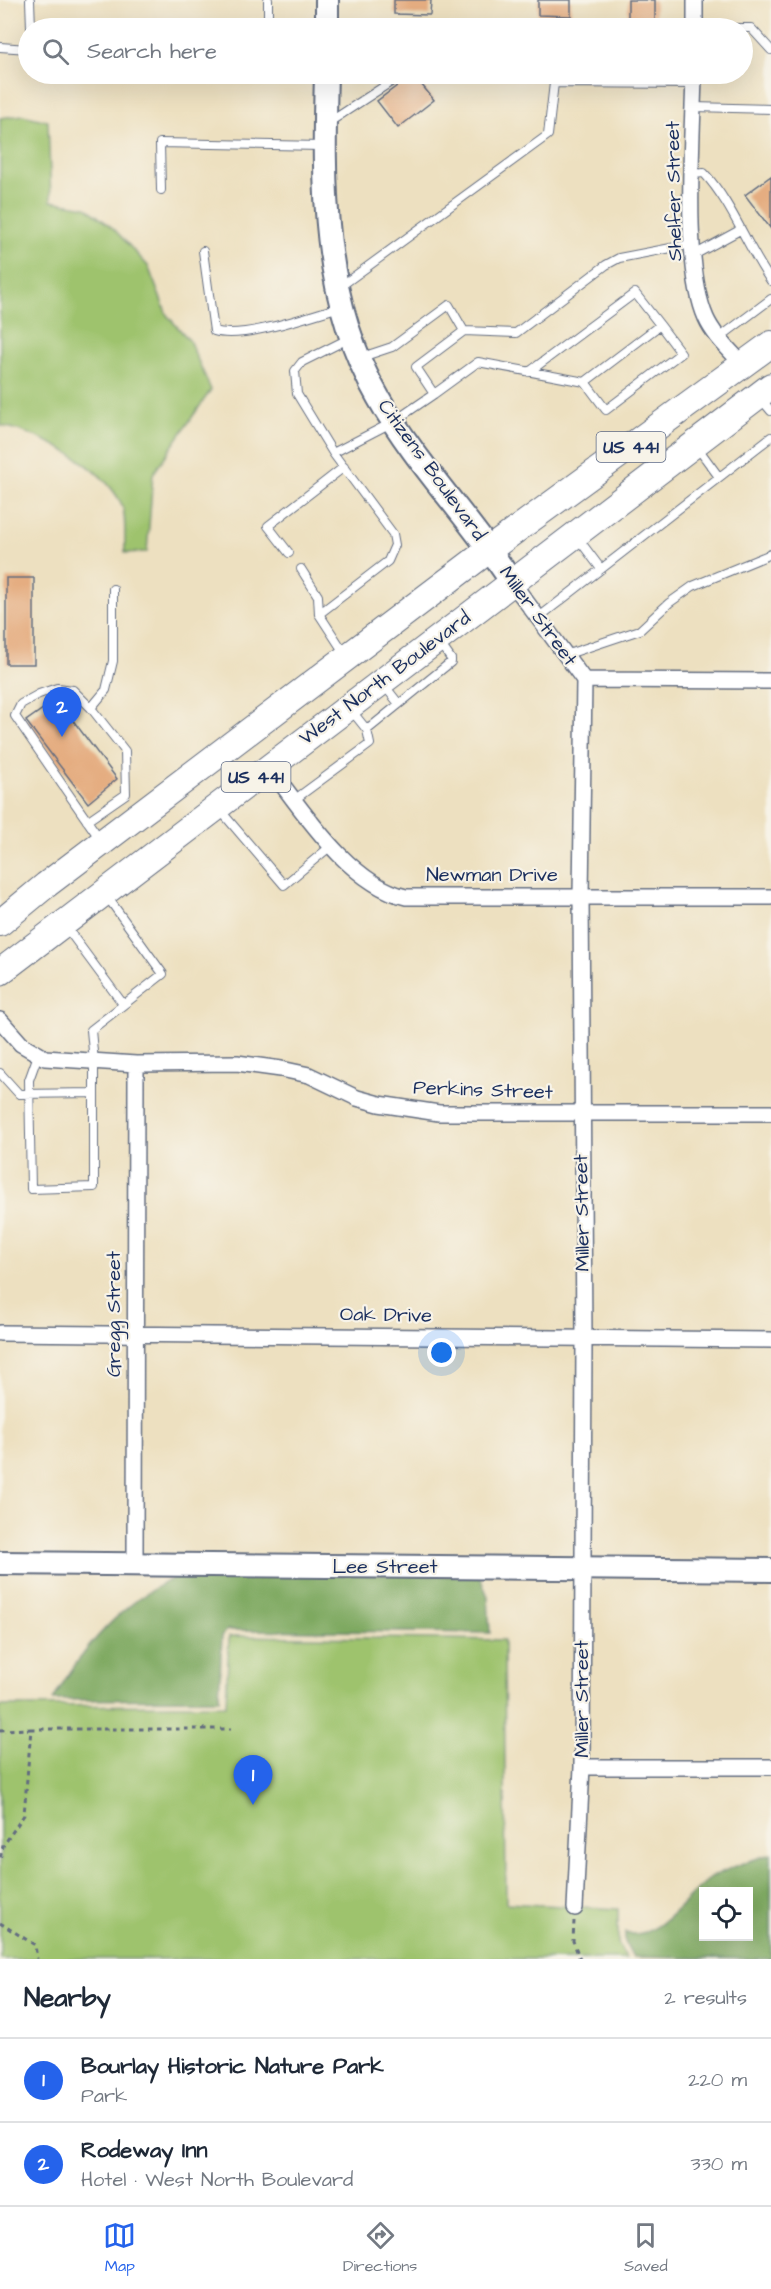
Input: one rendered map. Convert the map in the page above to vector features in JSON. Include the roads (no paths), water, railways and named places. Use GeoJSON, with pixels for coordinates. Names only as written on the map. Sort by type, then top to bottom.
{"type":"FeatureCollection","features":[{"type":"Feature","properties":{"kind":"main road","name":"West North Boulevard"},"geometry":{"type":"LineString","coordinates":[[4,917],[103,842],[131,806],[347,657],[490,549],[771,344]]}},
{"type":"Feature","properties":{"kind":"main road","name":"West North Boulevard"},"geometry":{"type":"LineString","coordinates":[[0,972],[695,443],[767,398]]}},
{"type":"Feature","properties":{"kind":"street"},"geometry":{"type":"LineString","coordinates":[[327,0],[327,18]]}},
{"type":"Feature","properties":{"kind":"street"},"geometry":{"type":"LineString","coordinates":[[695,0],[695,18]]}},
{"type":"Feature","properties":{"kind":"street","name":"Citizens Boulevard"},"geometry":{"type":"LineString","coordinates":[[326,84],[325,201],[339,298],[354,348],[393,422],[490,549]]}},
{"type":"Feature","properties":{"kind":"street","name":"Shelfer Street"},"geometry":{"type":"LineString","coordinates":[[694,84],[693,250],[705,315],[719,338],[743,365]]}},
{"type":"Feature","properties":{"kind":"street","name":"Miller Street"},"geometry":{"type":"LineString","coordinates":[[490,549],[537,619],[584,680],[580,1113],[584,1339],[582,1767],[575,1908]]}},
{"type":"Feature","properties":{"kind":"street"},"geometry":{"type":"LineString","coordinates":[[584,680],[771,681]]}},
{"type":"Feature","properties":{"kind":"street","name":"Newman Drive"},"geometry":{"type":"LineString","coordinates":[[269,767],[294,800],[355,869],[380,887],[406,897],[771,897]]}},
{"type":"Feature","properties":{"kind":"street","name":"Perkins Street"},"geometry":{"type":"LineString","coordinates":[[0,1020],[21,1044],[38,1055],[58,1060],[136,1064],[237,1063],[281,1069],[309,1075],[357,1098],[411,1110],[440,1113],[771,1113]]}},
{"type":"Feature","properties":{"kind":"street","name":"Gregg Street"},"geometry":{"type":"LineString","coordinates":[[135,1564],[136,1064]]}},
{"type":"Feature","properties":{"kind":"street","name":"Oak Drive"},"geometry":{"type":"LineString","coordinates":[[0,1333],[771,1340]]}},
{"type":"Feature","properties":{"kind":"street","name":"Lee Street"},"geometry":{"type":"LineString","coordinates":[[0,1563],[771,1570]]}},
{"type":"Feature","properties":{"kind":"street"},"geometry":{"type":"LineString","coordinates":[[582,1767],[771,1767]]}},
{"type":"Feature","properties":{"kind":"lane"},"geometry":{"type":"LineString","coordinates":[[30,0],[31,18]]}},
{"type":"Feature","properties":{"kind":"lane"},"geometry":{"type":"LineString","coordinates":[[268,0],[268,18]]}},
{"type":"Feature","properties":{"kind":"lane"},"geometry":{"type":"LineString","coordinates":[[753,30],[771,50]]}},
{"type":"Feature","properties":{"kind":"lane"},"geometry":{"type":"LineString","coordinates":[[0,47],[18,48]]}},
{"type":"Feature","properties":{"kind":"lane"},"geometry":{"type":"LineString","coordinates":[[161,190],[160,143],[324,136],[390,84]]}},
{"type":"Feature","properties":{"kind":"lane"},"geometry":{"type":"LineString","coordinates":[[203,251],[214,331],[222,334],[268,328],[339,298],[548,135],[554,84]]}},
{"type":"Feature","properties":{"kind":"lane"},"geometry":{"type":"LineString","coordinates":[[694,107],[771,109]]}},
{"type":"Feature","properties":{"kind":"lane"},"geometry":{"type":"LineString","coordinates":[[693,174],[704,173],[715,185],[771,281]]}},
{"type":"Feature","properties":{"kind":"lane"},"geometry":{"type":"LineString","coordinates":[[434,394],[416,367],[464,331],[516,333],[612,261],[693,250],[740,230]]}},
{"type":"Feature","properties":{"kind":"lane"},"geometry":{"type":"LineString","coordinates":[[333,453],[393,422],[478,363],[585,382],[606,410],[681,353],[635,293],[529,372]]}},
{"type":"Feature","properties":{"kind":"lane"},"geometry":{"type":"LineString","coordinates":[[719,338],[771,299]]}},
{"type":"Feature","properties":{"kind":"lane"},"geometry":{"type":"LineString","coordinates":[[319,614],[388,561],[395,545],[393,534],[333,453],[297,394],[295,371],[302,362],[354,348],[392,347],[449,305],[464,331]]}},
{"type":"Feature","properties":{"kind":"lane"},"geometry":{"type":"LineString","coordinates":[[585,382],[660,325]]}},
{"type":"Feature","properties":{"kind":"lane"},"geometry":{"type":"LineString","coordinates":[[537,619],[771,436]]}},
{"type":"Feature","properties":{"kind":"lane"},"geometry":{"type":"LineString","coordinates":[[695,443],[719,477]]}},
{"type":"Feature","properties":{"kind":"lane"},"geometry":{"type":"LineString","coordinates":[[289,553],[268,526],[344,467]]}},
{"type":"Feature","properties":{"kind":"lane"},"geometry":{"type":"LineString","coordinates":[[574,534],[601,569]]}},
{"type":"Feature","properties":{"kind":"lane"},"geometry":{"type":"LineString","coordinates":[[565,655],[640,630],[669,603],[693,586],[771,554]]}},
{"type":"Feature","properties":{"kind":"lane"},"geometry":{"type":"LineString","coordinates":[[301,569],[318,596],[319,614],[347,657]]}},
{"type":"Feature","properties":{"kind":"lane"},"geometry":{"type":"LineString","coordinates":[[91,708],[106,690],[113,662],[113,589]]}},
{"type":"Feature","properties":{"kind":"lane"},"geometry":{"type":"LineString","coordinates":[[367,730],[451,662],[436,639]]}},
{"type":"Feature","properties":{"kind":"lane"},"geometry":{"type":"LineString","coordinates":[[381,681],[399,704]]}},
{"type":"Feature","properties":{"kind":"lane"},"geometry":{"type":"LineString","coordinates":[[87,821],[131,806],[124,751],[91,708],[73,690],[57,688],[39,693],[21,704],[15,716],[87,821],[103,842]]}},
{"type":"Feature","properties":{"kind":"lane"},"geometry":{"type":"LineString","coordinates":[[294,800],[370,744],[367,730],[349,706]]}},
{"type":"Feature","properties":{"kind":"lane"},"geometry":{"type":"LineString","coordinates":[[217,806],[284,885],[332,845]]}},
{"type":"Feature","properties":{"kind":"lane"},"geometry":{"type":"LineString","coordinates":[[38,1055],[29,1080],[31,1189],[94,1187],[94,1062],[91,1030],[163,974],[104,892]]}},
{"type":"Feature","properties":{"kind":"lane"},"geometry":{"type":"LineString","coordinates":[[64,923],[123,1004]]}},
{"type":"Feature","properties":{"kind":"lane"},"geometry":{"type":"LineString","coordinates":[[0,1073],[15,1092],[29,1094],[94,1093]]}},
{"type":"Feature","properties":{"kind":"place","name":"Rodeway Inn"},"geometry":{"type":"Point","coordinates":[62,737]}},
{"type":"Feature","properties":{"kind":"place","name":"Bourlay Historic Nature Park"},"geometry":{"type":"Point","coordinates":[253,1805]}}]}
